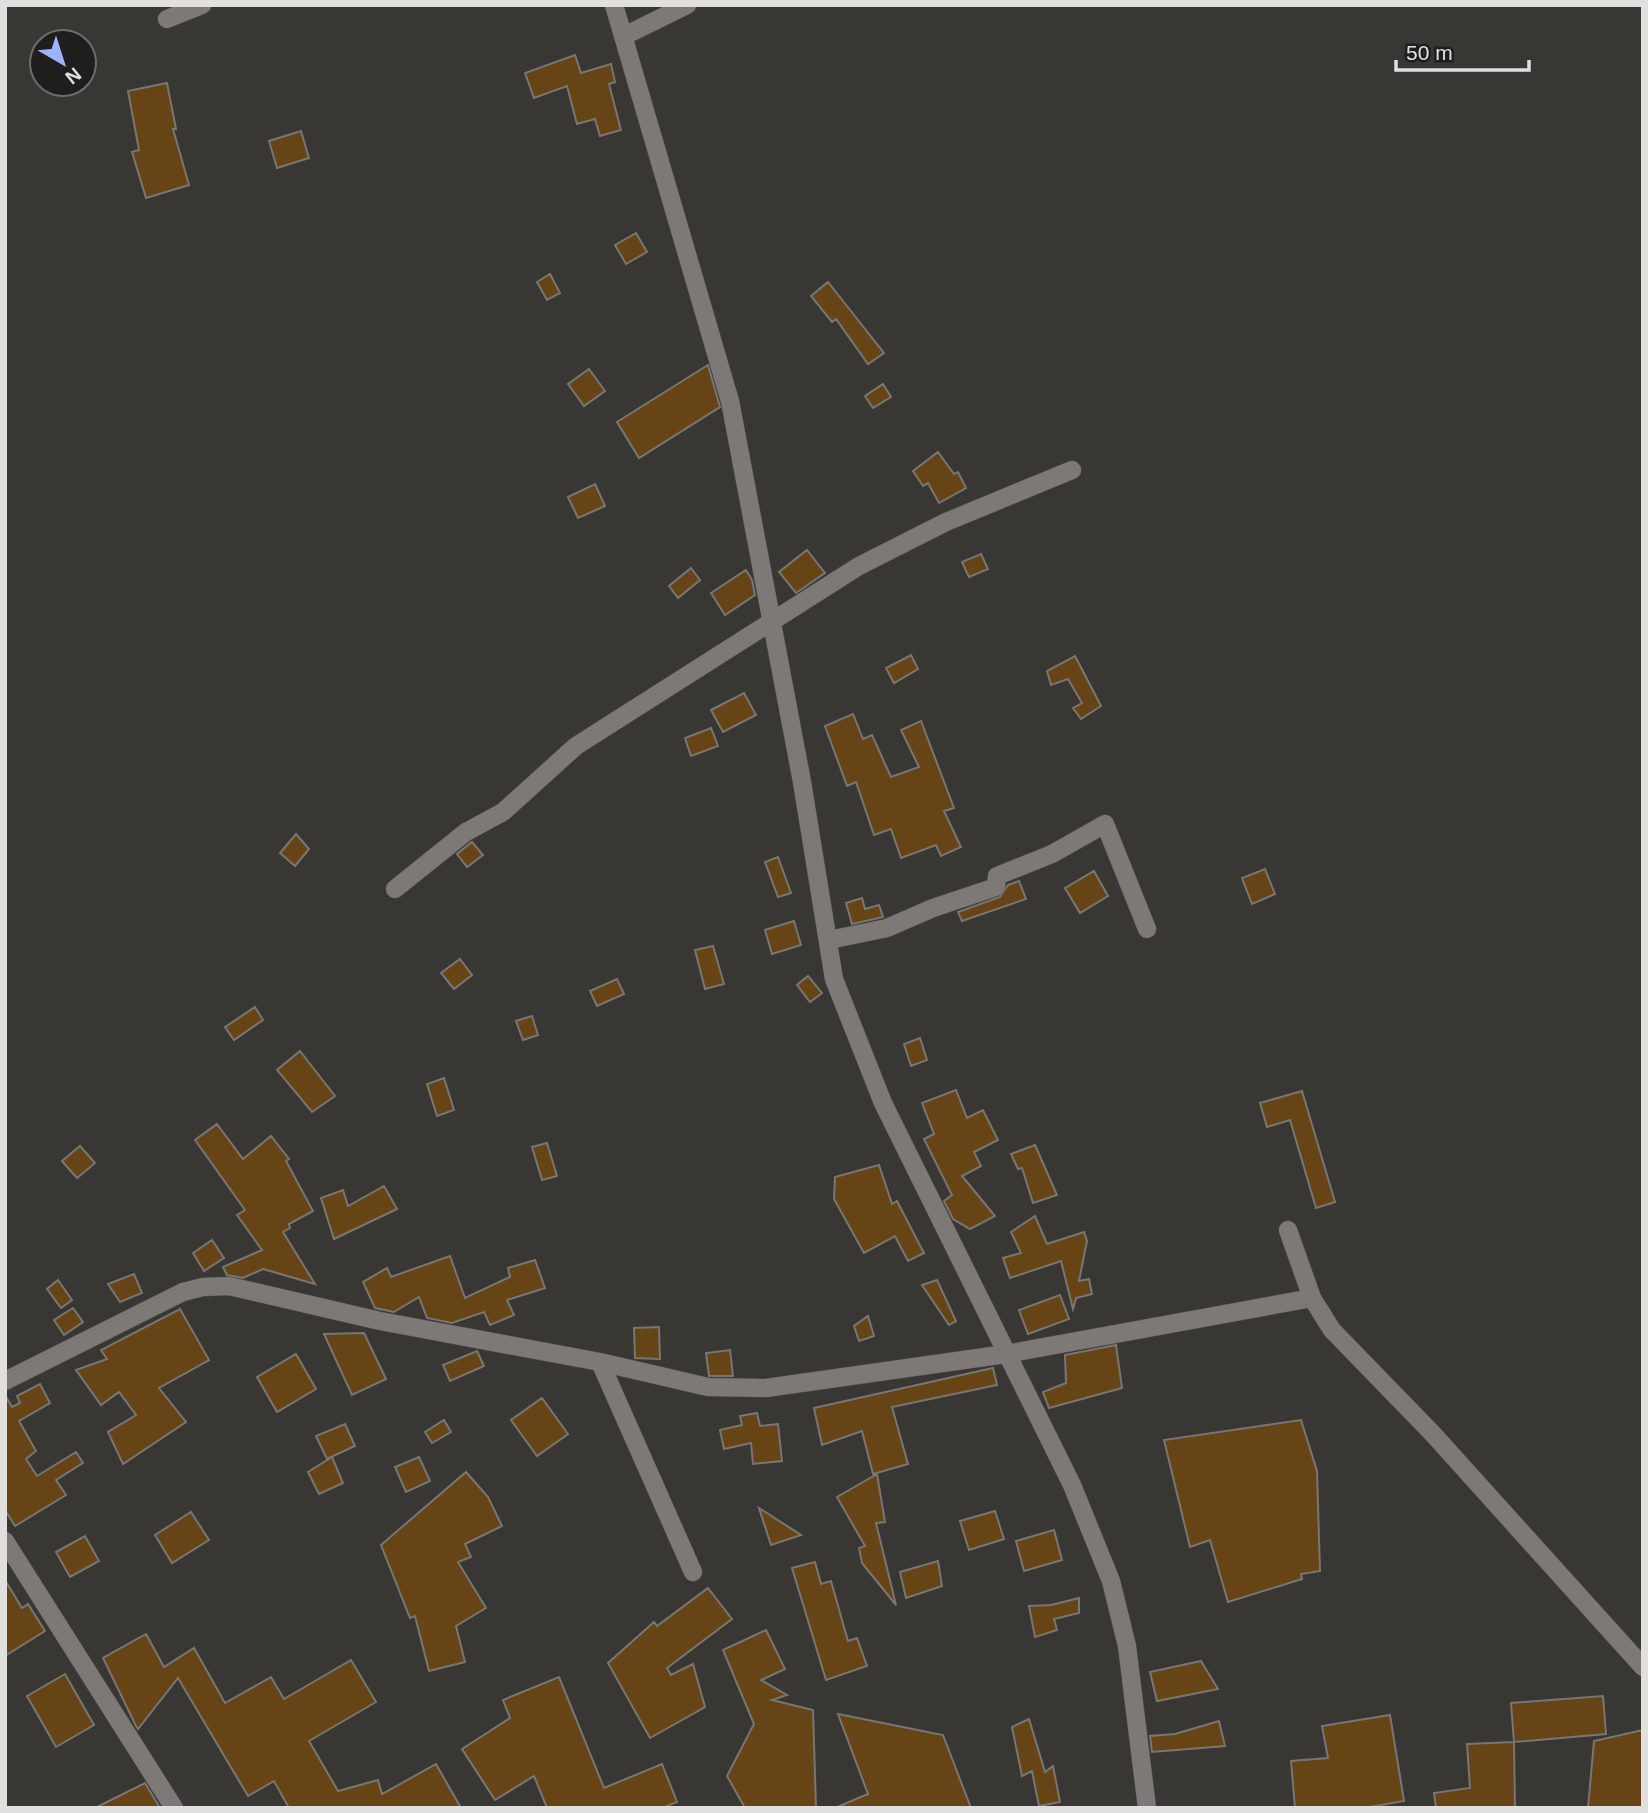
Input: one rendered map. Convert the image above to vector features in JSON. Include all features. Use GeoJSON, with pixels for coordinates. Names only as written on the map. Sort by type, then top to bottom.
{"type":"FeatureCollection","features":[{"type":"Feature","properties":{"kind":"street"},"geometry":{"type":"LineString","coordinates":[[167,19],[202,5]]}},
{"type":"Feature","properties":{"kind":"street"},"geometry":{"type":"LineString","coordinates":[[614,5],[730,401],[830,940],[834,979],[883,1103],[1072,1485],[1111,1581],[1127,1646],[1147,1808]]}},
{"type":"Feature","properties":{"kind":"street"},"geometry":{"type":"LineString","coordinates":[[624,36],[687,5]]}},
{"type":"Feature","properties":{"kind":"street"},"geometry":{"type":"LineString","coordinates":[[395,889],[466,832],[503,812],[576,746],[772,624],[859,566],[946,522],[1072,470]]}},
{"type":"Feature","properties":{"kind":"street"},"geometry":{"type":"LineString","coordinates":[[830,940],[887,928],[933,908],[996,887],[997,876],[1052,854],[1105,824],[1147,929]]}},
{"type":"Feature","properties":{"kind":"street"},"geometry":{"type":"LineString","coordinates":[[1288,1230],[1312,1297],[1332,1330],[1433,1434],[1643,1667]]}},
{"type":"Feature","properties":{"kind":"street"},"geometry":{"type":"LineString","coordinates":[[5,1381],[183,1293],[203,1287],[229,1286],[380,1321],[600,1362],[708,1387],[766,1388],[1006,1354],[1312,1297]]}},
{"type":"Feature","properties":{"kind":"street"},"geometry":{"type":"LineString","coordinates":[[600,1362],[693,1572]]}},
{"type":"Feature","properties":{"kind":"street"},"geometry":{"type":"LineString","coordinates":[[5,1541],[174,1808]]}},
{"type":"Feature","properties":{"kind":"building"},"geometry":{"type":"Polygon","coordinates":[[[575,55],[581,73],[611,64],[615,82],[609,84],[621,130],[600,136],[595,119],[577,124],[567,86],[534,98],[525,73],[575,55]]]}},
{"type":"Feature","properties":{"kind":"building"},"geometry":{"type":"Polygon","coordinates":[[[167,83],[176,129],[173,129],[189,185],[146,198],[132,152],[139,150],[128,91],[167,83]]]}},
{"type":"Feature","properties":{"kind":"building"},"geometry":{"type":"Polygon","coordinates":[[[301,131],[309,158],[277,168],[269,141],[301,131]]]}},
{"type":"Feature","properties":{"kind":"building"},"geometry":{"type":"Polygon","coordinates":[[[636,233],[647,252],[626,264],[615,245],[636,233]]]}},
{"type":"Feature","properties":{"kind":"building"},"geometry":{"type":"Polygon","coordinates":[[[550,274],[560,293],[547,300],[537,282],[550,274]]]}},
{"type":"Feature","properties":{"kind":"building"},"geometry":{"type":"Polygon","coordinates":[[[828,282],[884,353],[868,364],[836,319],[832,322],[811,296],[828,282]]]}},
{"type":"Feature","properties":{"kind":"building"},"geometry":{"type":"Polygon","coordinates":[[[708,365],[720,407],[639,458],[617,422],[708,365]]]}},
{"type":"Feature","properties":{"kind":"building"},"geometry":{"type":"Polygon","coordinates":[[[589,369],[605,391],[584,406],[568,384],[589,369]]]}},
{"type":"Feature","properties":{"kind":"building"},"geometry":{"type":"Polygon","coordinates":[[[883,384],[891,397],[873,408],[865,396],[883,384]]]}},
{"type":"Feature","properties":{"kind":"building"},"geometry":{"type":"Polygon","coordinates":[[[938,452],[954,474],[958,472],[966,488],[939,503],[928,483],[923,486],[913,471],[938,452]]]}},
{"type":"Feature","properties":{"kind":"building"},"geometry":{"type":"Polygon","coordinates":[[[595,484],[605,506],[578,518],[568,497],[595,484]]]}},
{"type":"Feature","properties":{"kind":"building"},"geometry":{"type":"Polygon","coordinates":[[[807,550],[825,573],[796,593],[779,572],[807,550]]]}},
{"type":"Feature","properties":{"kind":"building"},"geometry":{"type":"Polygon","coordinates":[[[981,554],[988,569],[969,577],[962,562],[981,554]]]}},
{"type":"Feature","properties":{"kind":"building"},"geometry":{"type":"Polygon","coordinates":[[[691,568],[700,580],[678,598],[669,586],[691,568]]]}},
{"type":"Feature","properties":{"kind":"building"},"geometry":{"type":"Polygon","coordinates":[[[746,570],[752,580],[755,595],[725,615],[711,593],[746,570]]]}},
{"type":"Feature","properties":{"kind":"building"},"geometry":{"type":"Polygon","coordinates":[[[911,655],[918,669],[894,683],[886,668],[911,655]]]}},
{"type":"Feature","properties":{"kind":"building"},"geometry":{"type":"Polygon","coordinates":[[[1075,656],[1101,706],[1081,719],[1073,708],[1082,703],[1068,679],[1051,685],[1047,671],[1075,656]]]}},
{"type":"Feature","properties":{"kind":"building"},"geometry":{"type":"Polygon","coordinates":[[[744,693],[756,715],[723,732],[711,710],[744,693]]]}},
{"type":"Feature","properties":{"kind":"building"},"geometry":{"type":"Polygon","coordinates":[[[853,714],[863,739],[872,735],[891,777],[919,767],[901,730],[921,721],[954,808],[944,811],[961,847],[941,856],[936,845],[901,858],[891,829],[874,835],[856,782],[847,786],[825,726],[853,714]]]}},
{"type":"Feature","properties":{"kind":"building"},"geometry":{"type":"Polygon","coordinates":[[[711,728],[718,746],[691,756],[685,738],[711,728]]]}},
{"type":"Feature","properties":{"kind":"building"},"geometry":{"type":"Polygon","coordinates":[[[296,834],[309,849],[295,866],[280,853],[296,834]]]}},
{"type":"Feature","properties":{"kind":"building"},"geometry":{"type":"Polygon","coordinates":[[[472,842],[483,855],[467,867],[457,854],[472,842]]]}},
{"type":"Feature","properties":{"kind":"building"},"geometry":{"type":"Polygon","coordinates":[[[778,857],[791,893],[778,897],[765,862],[778,857]]]}},
{"type":"Feature","properties":{"kind":"building"},"geometry":{"type":"Polygon","coordinates":[[[1265,869],[1275,894],[1252,904],[1242,878],[1265,869]]]}},
{"type":"Feature","properties":{"kind":"building"},"geometry":{"type":"Polygon","coordinates":[[[1094,871],[1108,896],[1080,913],[1065,888],[1094,871]]]}},
{"type":"Feature","properties":{"kind":"building"},"geometry":{"type":"Polygon","coordinates":[[[1019,881],[1026,899],[962,921],[958,912],[1000,897],[1008,885],[1019,881]]]}},
{"type":"Feature","properties":{"kind":"building"},"geometry":{"type":"Polygon","coordinates":[[[862,898],[865,909],[879,905],[883,917],[852,924],[846,903],[862,898]]]}},
{"type":"Feature","properties":{"kind":"building"},"geometry":{"type":"Polygon","coordinates":[[[794,921],[801,945],[772,954],[765,930],[794,921]]]}},
{"type":"Feature","properties":{"kind":"building"},"geometry":{"type":"Polygon","coordinates":[[[713,946],[724,984],[705,989],[695,950],[713,946]]]}},
{"type":"Feature","properties":{"kind":"building"},"geometry":{"type":"Polygon","coordinates":[[[460,959],[472,975],[454,989],[441,973],[460,959]]]}},
{"type":"Feature","properties":{"kind":"building"},"geometry":{"type":"Polygon","coordinates":[[[808,976],[822,993],[810,1002],[797,985],[808,976]]]}},
{"type":"Feature","properties":{"kind":"building"},"geometry":{"type":"Polygon","coordinates":[[[617,979],[624,994],[597,1006],[590,991],[617,979]]]}},
{"type":"Feature","properties":{"kind":"building"},"geometry":{"type":"Polygon","coordinates":[[[255,1007],[263,1020],[234,1040],[225,1027],[255,1007]]]}},
{"type":"Feature","properties":{"kind":"building"},"geometry":{"type":"Polygon","coordinates":[[[532,1016],[538,1035],[523,1040],[516,1021],[532,1016]]]}},
{"type":"Feature","properties":{"kind":"building"},"geometry":{"type":"Polygon","coordinates":[[[920,1038],[927,1060],[911,1066],[904,1044],[920,1038]]]}},
{"type":"Feature","properties":{"kind":"building"},"geometry":{"type":"Polygon","coordinates":[[[300,1051],[335,1096],[312,1112],[277,1070],[300,1051]]]}},
{"type":"Feature","properties":{"kind":"building"},"geometry":{"type":"Polygon","coordinates":[[[444,1078],[454,1110],[437,1116],[427,1084],[444,1078]]]}},
{"type":"Feature","properties":{"kind":"building"},"geometry":{"type":"Polygon","coordinates":[[[956,1090],[967,1118],[983,1110],[998,1140],[974,1152],[981,1166],[962,1176],[995,1216],[970,1229],[953,1219],[944,1201],[952,1195],[924,1139],[934,1134],[922,1103],[956,1090]]]}},
{"type":"Feature","properties":{"kind":"building"},"geometry":{"type":"Polygon","coordinates":[[[1302,1091],[1335,1202],[1316,1208],[1290,1120],[1267,1127],[1260,1103],[1302,1091]]]}},
{"type":"Feature","properties":{"kind":"building"},"geometry":{"type":"Polygon","coordinates":[[[217,1124],[243,1159],[271,1136],[289,1159],[286,1161],[313,1211],[289,1224],[290,1228],[283,1232],[315,1284],[263,1269],[243,1278],[227,1275],[223,1267],[262,1250],[237,1215],[245,1210],[195,1140],[217,1124]]]}},
{"type":"Feature","properties":{"kind":"building"},"geometry":{"type":"Polygon","coordinates":[[[547,1143],[557,1176],[542,1180],[532,1147],[547,1143]]]}},
{"type":"Feature","properties":{"kind":"building"},"geometry":{"type":"Polygon","coordinates":[[[1035,1145],[1057,1195],[1033,1203],[1022,1168],[1018,1169],[1011,1154],[1035,1145]]]}},
{"type":"Feature","properties":{"kind":"building"},"geometry":{"type":"Polygon","coordinates":[[[80,1146],[95,1163],[77,1178],[62,1161],[80,1146]]]}},
{"type":"Feature","properties":{"kind":"building"},"geometry":{"type":"Polygon","coordinates":[[[879,1165],[892,1204],[897,1201],[924,1253],[908,1261],[895,1236],[864,1253],[834,1199],[835,1177],[879,1165]]]}},
{"type":"Feature","properties":{"kind":"building"},"geometry":{"type":"Polygon","coordinates":[[[384,1186],[397,1209],[334,1239],[321,1198],[343,1190],[348,1206],[384,1186]]]}},
{"type":"Feature","properties":{"kind":"building"},"geometry":{"type":"Polygon","coordinates":[[[1035,1216],[1047,1244],[1084,1232],[1087,1241],[1079,1281],[1089,1279],[1092,1294],[1076,1298],[1073,1309],[1061,1261],[1010,1278],[1003,1258],[1021,1253],[1011,1232],[1035,1216]]]}},
{"type":"Feature","properties":{"kind":"building"},"geometry":{"type":"Polygon","coordinates":[[[212,1240],[224,1258],[204,1271],[193,1253],[212,1240]]]}},
{"type":"Feature","properties":{"kind":"building"},"geometry":{"type":"Polygon","coordinates":[[[450,1256],[465,1298],[510,1277],[508,1268],[535,1260],[545,1288],[507,1300],[514,1315],[490,1325],[484,1312],[452,1323],[427,1318],[419,1297],[394,1312],[375,1308],[363,1282],[387,1268],[391,1277],[450,1256]]]}},
{"type":"Feature","properties":{"kind":"building"},"geometry":{"type":"Polygon","coordinates":[[[134,1274],[142,1293],[120,1302],[108,1284],[134,1274]]]}},
{"type":"Feature","properties":{"kind":"building"},"geometry":{"type":"Polygon","coordinates":[[[58,1280],[72,1300],[61,1308],[47,1289],[58,1280]]]}},
{"type":"Feature","properties":{"kind":"building"},"geometry":{"type":"Polygon","coordinates":[[[937,1280],[956,1321],[949,1325],[922,1285],[937,1280]]]}},
{"type":"Feature","properties":{"kind":"building"},"geometry":{"type":"Polygon","coordinates":[[[1060,1295],[1069,1319],[1028,1334],[1019,1310],[1060,1295]]]}},
{"type":"Feature","properties":{"kind":"building"},"geometry":{"type":"Polygon","coordinates":[[[73,1308],[83,1322],[64,1335],[54,1320],[73,1308]]]}},
{"type":"Feature","properties":{"kind":"building"},"geometry":{"type":"Polygon","coordinates":[[[180,1309],[209,1360],[159,1388],[186,1422],[123,1464],[108,1432],[136,1415],[119,1392],[101,1405],[76,1370],[107,1359],[101,1350],[180,1309]]]}},
{"type":"Feature","properties":{"kind":"building"},"geometry":{"type":"Polygon","coordinates":[[[868,1316],[874,1336],[859,1341],[854,1326],[868,1316]]]}},
{"type":"Feature","properties":{"kind":"building"},"geometry":{"type":"Polygon","coordinates":[[[659,1327],[660,1359],[635,1358],[634,1328],[659,1327]]]}},
{"type":"Feature","properties":{"kind":"building"},"geometry":{"type":"Polygon","coordinates":[[[364,1333],[386,1379],[352,1395],[324,1334],[364,1333]]]}},
{"type":"Feature","properties":{"kind":"building"},"geometry":{"type":"Polygon","coordinates":[[[1116,1345],[1122,1388],[1049,1408],[1043,1392],[1066,1383],[1065,1355],[1116,1345]]]}},
{"type":"Feature","properties":{"kind":"building"},"geometry":{"type":"Polygon","coordinates":[[[730,1350],[733,1376],[709,1376],[706,1353],[730,1350]]]}},
{"type":"Feature","properties":{"kind":"building"},"geometry":{"type":"Polygon","coordinates":[[[477,1351],[484,1366],[450,1381],[443,1365],[477,1351]]]}},
{"type":"Feature","properties":{"kind":"building"},"geometry":{"type":"Polygon","coordinates":[[[296,1354],[316,1389],[277,1412],[257,1377],[296,1354]]]}},
{"type":"Feature","properties":{"kind":"building"},"geometry":{"type":"Polygon","coordinates":[[[993,1368],[997,1385],[892,1407],[908,1464],[873,1474],[862,1431],[822,1445],[814,1408],[993,1368]]]}},
{"type":"Feature","properties":{"kind":"building"},"geometry":{"type":"Polygon","coordinates":[[[40,1384],[50,1403],[19,1421],[36,1451],[26,1459],[37,1476],[76,1452],[83,1463],[56,1480],[66,1495],[15,1526],[5,1510],[5,1395],[12,1407],[20,1403],[17,1396],[40,1384]]]}},
{"type":"Feature","properties":{"kind":"building"},"geometry":{"type":"Polygon","coordinates":[[[542,1398],[568,1434],[537,1456],[511,1420],[542,1398]]]}},
{"type":"Feature","properties":{"kind":"building"},"geometry":{"type":"Polygon","coordinates":[[[757,1413],[760,1426],[778,1424],[782,1461],[753,1464],[751,1443],[724,1449],[720,1430],[742,1425],[740,1416],[757,1413]]]}},
{"type":"Feature","properties":{"kind":"building"},"geometry":{"type":"Polygon","coordinates":[[[444,1420],[451,1432],[432,1443],[425,1432],[444,1420]]]}},
{"type":"Feature","properties":{"kind":"building"},"geometry":{"type":"Polygon","coordinates":[[[1301,1420],[1317,1471],[1320,1571],[1301,1574],[1302,1579],[1228,1602],[1210,1540],[1190,1547],[1164,1440],[1301,1420]]]}},
{"type":"Feature","properties":{"kind":"building"},"geometry":{"type":"Polygon","coordinates":[[[345,1424],[355,1446],[327,1459],[316,1436],[345,1424]]]}},
{"type":"Feature","properties":{"kind":"building"},"geometry":{"type":"Polygon","coordinates":[[[332,1457],[343,1483],[319,1494],[308,1472],[332,1457]]]}},
{"type":"Feature","properties":{"kind":"building"},"geometry":{"type":"Polygon","coordinates":[[[419,1457],[430,1481],[406,1492],[395,1467],[419,1457]]]}},
{"type":"Feature","properties":{"kind":"building"},"geometry":{"type":"Polygon","coordinates":[[[466,1472],[488,1497],[502,1526],[465,1544],[471,1557],[458,1562],[486,1608],[456,1626],[465,1662],[429,1671],[415,1616],[410,1618],[381,1545],[466,1472]]]}},
{"type":"Feature","properties":{"kind":"building"},"geometry":{"type":"Polygon","coordinates":[[[877,1474],[885,1522],[876,1523],[896,1605],[862,1563],[859,1548],[865,1546],[837,1497],[877,1474]]]}},
{"type":"Feature","properties":{"kind":"building"},"geometry":{"type":"Polygon","coordinates":[[[759,1508],[801,1535],[771,1545],[759,1508]]]}},
{"type":"Feature","properties":{"kind":"building"},"geometry":{"type":"Polygon","coordinates":[[[995,1511],[1004,1539],[969,1550],[960,1521],[995,1511]]]}},
{"type":"Feature","properties":{"kind":"building"},"geometry":{"type":"Polygon","coordinates":[[[191,1512],[209,1540],[172,1563],[155,1535],[191,1512]]]}},
{"type":"Feature","properties":{"kind":"building"},"geometry":{"type":"Polygon","coordinates":[[[1054,1530],[1062,1560],[1024,1571],[1016,1541],[1054,1530]]]}},
{"type":"Feature","properties":{"kind":"building"},"geometry":{"type":"Polygon","coordinates":[[[85,1536],[99,1561],[70,1577],[56,1552],[85,1536]]]}},
{"type":"Feature","properties":{"kind":"building"},"geometry":{"type":"Polygon","coordinates":[[[938,1561],[942,1586],[906,1598],[900,1572],[938,1561]]]}},
{"type":"Feature","properties":{"kind":"building"},"geometry":{"type":"Polygon","coordinates":[[[815,1562],[821,1584],[831,1581],[848,1641],[857,1638],[867,1666],[826,1680],[792,1568],[815,1562]]]}},
{"type":"Feature","properties":{"kind":"building"},"geometry":{"type":"Polygon","coordinates":[[[5,1580],[22,1608],[28,1604],[45,1631],[5,1656],[5,1580]]]}},
{"type":"Feature","properties":{"kind":"building"},"geometry":{"type":"Polygon","coordinates":[[[708,1588],[732,1619],[667,1668],[671,1675],[693,1664],[705,1707],[650,1738],[608,1663],[654,1622],[657,1626],[708,1588]]]}},
{"type":"Feature","properties":{"kind":"building"},"geometry":{"type":"Polygon","coordinates":[[[1079,1598],[1079,1613],[1054,1619],[1057,1630],[1035,1637],[1029,1606],[1051,1605],[1079,1598]]]}},
{"type":"Feature","properties":{"kind":"building"},"geometry":{"type":"Polygon","coordinates":[[[766,1630],[785,1669],[761,1680],[787,1695],[772,1700],[813,1710],[816,1808],[745,1808],[727,1776],[754,1724],[723,1650],[766,1630]]]}},
{"type":"Feature","properties":{"kind":"building"},"geometry":{"type":"Polygon","coordinates":[[[146,1634],[164,1667],[194,1648],[225,1703],[271,1677],[284,1699],[351,1660],[376,1702],[309,1741],[338,1791],[378,1780],[382,1794],[436,1764],[461,1808],[289,1808],[274,1781],[248,1796],[178,1678],[138,1729],[136,1726],[103,1658],[146,1634]]]}},
{"type":"Feature","properties":{"kind":"building"},"geometry":{"type":"Polygon","coordinates":[[[1201,1661],[1218,1689],[1157,1701],[1150,1672],[1201,1661]]]}},
{"type":"Feature","properties":{"kind":"building"},"geometry":{"type":"Polygon","coordinates":[[[65,1674],[94,1725],[56,1747],[27,1696],[65,1674]]]}},
{"type":"Feature","properties":{"kind":"building"},"geometry":{"type":"Polygon","coordinates":[[[559,1677],[604,1788],[662,1764],[677,1802],[662,1808],[547,1808],[534,1776],[495,1800],[462,1749],[510,1718],[503,1700],[559,1677]]]}},
{"type":"Feature","properties":{"kind":"building"},"geometry":{"type":"Polygon","coordinates":[[[1603,1696],[1606,1734],[1514,1742],[1511,1703],[1603,1696]]]}},
{"type":"Feature","properties":{"kind":"building"},"geometry":{"type":"Polygon","coordinates":[[[838,1714],[943,1735],[971,1808],[835,1808],[868,1794],[838,1714]]]}},
{"type":"Feature","properties":{"kind":"building"},"geometry":{"type":"Polygon","coordinates":[[[1390,1715],[1404,1801],[1364,1808],[1295,1808],[1291,1761],[1328,1758],[1322,1726],[1390,1715]]]}},
{"type":"Feature","properties":{"kind":"building"},"geometry":{"type":"Polygon","coordinates":[[[1029,1719],[1045,1772],[1053,1766],[1060,1802],[1039,1806],[1032,1771],[1022,1776],[1012,1727],[1029,1719]]]}},
{"type":"Feature","properties":{"kind":"building"},"geometry":{"type":"Polygon","coordinates":[[[1219,1721],[1225,1746],[1152,1752],[1150,1736],[1175,1734],[1219,1721]]]}},
{"type":"Feature","properties":{"kind":"building"},"geometry":{"type":"Polygon","coordinates":[[[1643,1730],[1643,1808],[1588,1808],[1594,1741],[1643,1730]]]}},
{"type":"Feature","properties":{"kind":"building"},"geometry":{"type":"Polygon","coordinates":[[[1514,1742],[1515,1808],[1436,1808],[1434,1793],[1470,1788],[1467,1744],[1514,1742]]]}},
{"type":"Feature","properties":{"kind":"building"},"geometry":{"type":"Polygon","coordinates":[[[145,1783],[160,1808],[95,1808],[145,1783]]]}}]}
